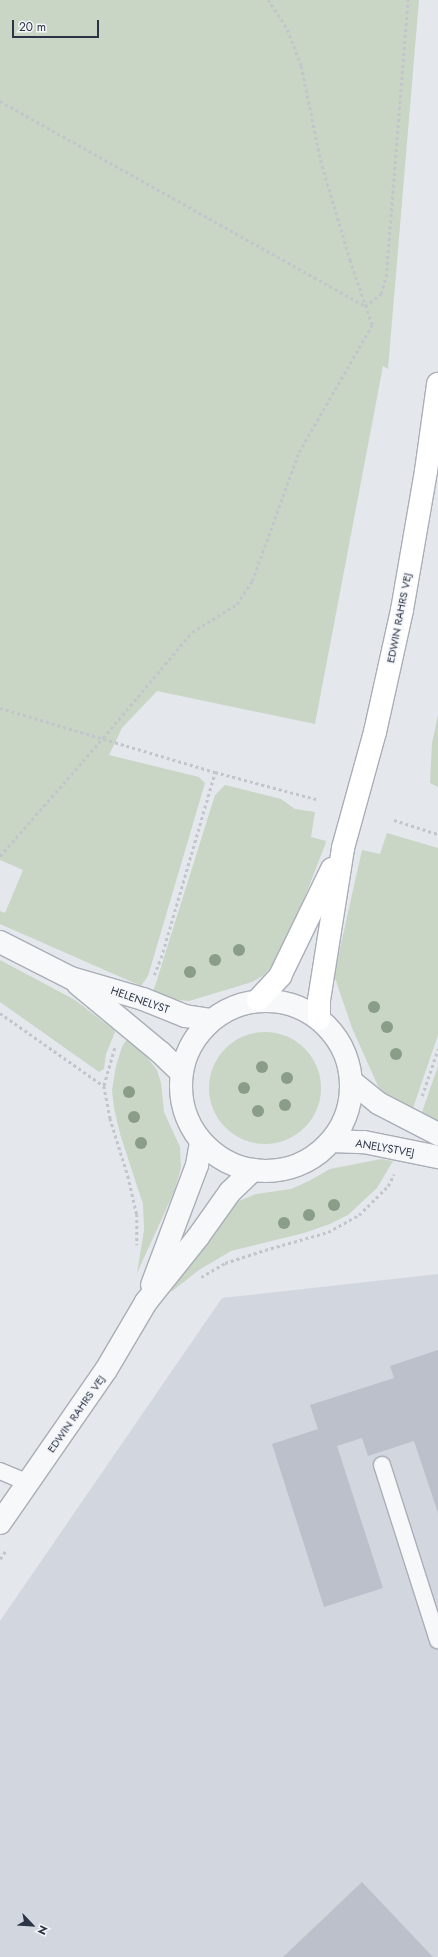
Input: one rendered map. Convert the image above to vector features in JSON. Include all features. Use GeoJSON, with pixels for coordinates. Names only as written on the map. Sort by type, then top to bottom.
{"type":"FeatureCollection","features":[{"type":"Feature","properties":{"kind":"highway","name":"EDWIN RAHRS VEJ"},"geometry":{"type":"LineString","coordinates":[[343,848],[375,732],[402,610],[426,471],[438,384]]}},
{"type":"Feature","properties":{"kind":"highway"},"geometry":{"type":"LineString","coordinates":[[258,1000],[280,976],[343,848]]}},
{"type":"Feature","properties":{"kind":"highway"},"geometry":{"type":"LineString","coordinates":[[319,1019],[319,1000],[343,848]]}},
{"type":"Feature","properties":{"kind":"street","name":"HELENELYST"},"geometry":{"type":"LineString","coordinates":[[0,942],[71,978],[143,999],[185,1016],[210,1020]]}},
{"type":"Feature","properties":{"kind":"street","name":"HELENELYST"},"geometry":{"type":"LineString","coordinates":[[71,978],[128,1027],[160,1052],[181,1072]]}},
{"type":"Feature","properties":{"kind":"street"},"geometry":{"type":"LineString","coordinates":[[258,1000],[279,1001],[300,1007],[319,1019],[328,1027],[342,1046],[348,1063],[351,1081],[347,1113],[331,1140],[321,1151],[296,1166],[268,1171],[254,1170],[234,1165],[216,1156],[201,1142],[192,1130],[182,1102],[181,1072],[185,1057],[191,1044],[210,1020],[233,1007],[258,1000]]}},
{"type":"Feature","properties":{"kind":"street"},"geometry":{"type":"LineString","coordinates":[[351,1081],[378,1103],[438,1134]]}},
{"type":"Feature","properties":{"kind":"street","name":"ANELYSTVEJ"},"geometry":{"type":"LineString","coordinates":[[331,1140],[364,1142],[438,1157]]}},
{"type":"Feature","properties":{"kind":"street","name":"EDWIN RAHRS VEJ"},"geometry":{"type":"LineString","coordinates":[[146,1302],[172,1227],[197,1166],[201,1142]]}},
{"type":"Feature","properties":{"kind":"street","name":"EDWIN RAHRS VEJ"},"geometry":{"type":"LineString","coordinates":[[0,1523],[106,1370],[146,1302],[198,1237],[230,1192],[254,1170]]}},
{"type":"Feature","properties":{"kind":"lane"},"geometry":{"type":"LineString","coordinates":[[382,1465],[438,1640]]}},
{"type":"Feature","properties":{"kind":"lane"},"geometry":{"type":"LineString","coordinates":[[0,1471],[28,1483]]}},
{"type":"Feature","properties":{"kind":"path"},"geometry":{"type":"LineString","coordinates":[[0,856],[103,738],[192,632],[236,604],[252,581],[300,452],[372,324],[350,261],[321,163],[301,66],[286,27],[268,0]]}},
{"type":"Feature","properties":{"kind":"path"},"geometry":{"type":"LineString","coordinates":[[365,306],[381,294],[386,277],[408,0]]}},
{"type":"Feature","properties":{"kind":"path"},"geometry":{"type":"LineString","coordinates":[[0,101],[365,306]]}},
{"type":"Feature","properties":{"kind":"path"},"geometry":{"type":"LineString","coordinates":[[0,708],[215,772],[316,799]]}},
{"type":"Feature","properties":{"kind":"path"},"geometry":{"type":"LineString","coordinates":[[143,999],[161,958],[215,772]]}},
{"type":"Feature","properties":{"kind":"path"},"geometry":{"type":"LineString","coordinates":[[394,820],[438,834]]}},
{"type":"Feature","properties":{"kind":"path"},"geometry":{"type":"LineString","coordinates":[[0,1013],[104,1086]]}},
{"type":"Feature","properties":{"kind":"path"},"geometry":{"type":"LineString","coordinates":[[128,1027],[114,1051],[104,1086],[110,1118],[128,1176],[137,1214],[137,1250]]}},
{"type":"Feature","properties":{"kind":"path"},"geometry":{"type":"LineString","coordinates":[[413,1122],[438,1049]]}},
{"type":"Feature","properties":{"kind":"path"},"geometry":{"type":"LineString","coordinates":[[195,1281],[225,1263],[328,1232],[359,1215],[388,1186],[404,1151]]}},
{"type":"Feature","properties":{"kind":"path"},"geometry":{"type":"LineString","coordinates":[[0,1559],[9,1546]]}},
{"type":"Feature","properties":{"kind":"shaded area"},"geometry":{"type":"Polygon","coordinates":[[[438,1274],[438,1957],[0,1957],[0,1621],[222,1298],[438,1274]]]}},
{"type":"Feature","properties":{"kind":"green space"},"geometry":{"type":"Polygon","coordinates":[[[0,0],[419,0],[388,369],[383,366],[315,724],[157,691],[122,728],[109,755],[199,777],[205,783],[148,976],[141,986],[0,924],[0,911],[5,913],[23,870],[0,860],[0,0]]]}},
{"type":"Feature","properties":{"kind":"green space"},"geometry":{"type":"Polygon","coordinates":[[[438,715],[438,787],[430,783],[432,743],[438,715]]]}},
{"type":"Feature","properties":{"kind":"green space"},"geometry":{"type":"Polygon","coordinates":[[[225,785],[281,799],[295,809],[315,812],[311,837],[326,841],[325,845],[292,930],[278,958],[264,975],[252,982],[189,1001],[170,999],[153,992],[215,795],[225,785]]]}},
{"type":"Feature","properties":{"kind":"green space"},"geometry":{"type":"Polygon","coordinates":[[[387,833],[438,848],[438,1035],[412,1111],[390,1100],[378,1086],[352,1028],[334,975],[362,850],[380,854],[387,833]]]}},
{"type":"Feature","properties":{"kind":"green space"},"geometry":{"type":"Polygon","coordinates":[[[0,960],[75,1000],[114,1030],[115,1032],[106,1054],[104,1069],[99,1072],[0,1002],[0,960]]]}},
{"type":"Feature","properties":{"kind":"green space"},"geometry":{"type":"Polygon","coordinates":[[[265,1032],[276,1033],[286,1037],[296,1042],[304,1049],[311,1057],[316,1067],[320,1077],[320,1099],[316,1109],[311,1119],[304,1127],[296,1134],[286,1139],[276,1143],[265,1144],[254,1143],[244,1139],[234,1134],[226,1127],[219,1119],[214,1109],[210,1099],[209,1088],[210,1077],[214,1067],[219,1057],[226,1049],[234,1042],[244,1037],[254,1033],[265,1032]]]}},
{"type":"Feature","properties":{"kind":"green space"},"geometry":{"type":"Polygon","coordinates":[[[127,1039],[138,1046],[157,1070],[161,1083],[164,1112],[180,1147],[181,1168],[174,1192],[137,1273],[144,1230],[143,1204],[120,1134],[114,1108],[112,1090],[116,1066],[122,1047],[127,1039]]]}},
{"type":"Feature","properties":{"kind":"green space"},"geometry":{"type":"Polygon","coordinates":[[[438,1066],[438,1123],[421,1115],[438,1066]]]}},
{"type":"Feature","properties":{"kind":"green space"},"geometry":{"type":"Polygon","coordinates":[[[381,1159],[393,1161],[377,1188],[348,1215],[330,1224],[304,1233],[231,1251],[199,1270],[171,1292],[176,1282],[225,1214],[239,1201],[256,1194],[291,1189],[330,1169],[381,1159]]]}},
{"type":"Feature","properties":{"kind":"building"},"geometry":{"type":"Polygon","coordinates":[[[438,1350],[438,1513],[414,1441],[368,1456],[362,1438],[337,1446],[383,1588],[324,1607],[272,1444],[318,1429],[310,1405],[394,1378],[390,1366],[438,1350]]]}},
{"type":"Feature","properties":{"kind":"building"},"geometry":{"type":"Polygon","coordinates":[[[362,1882],[433,1957],[283,1957],[362,1882]]]}}]}
